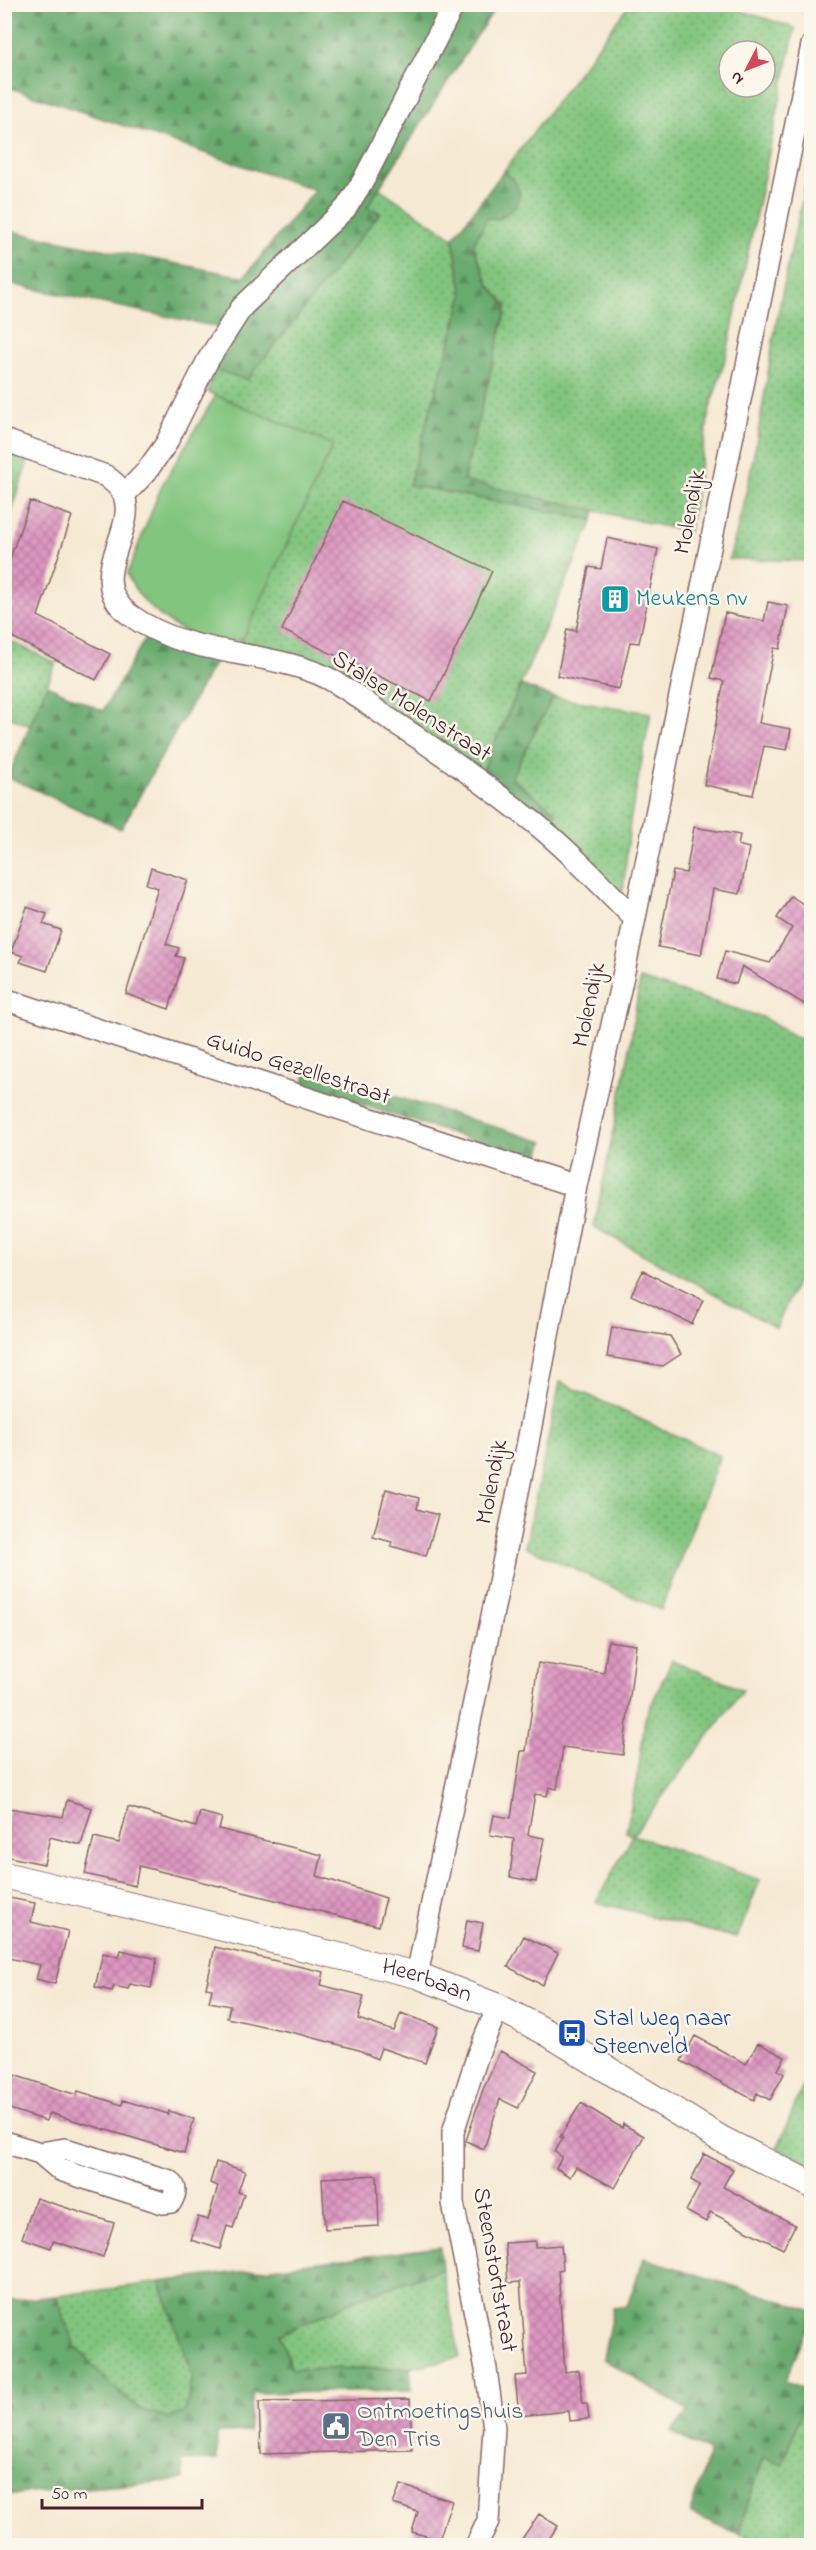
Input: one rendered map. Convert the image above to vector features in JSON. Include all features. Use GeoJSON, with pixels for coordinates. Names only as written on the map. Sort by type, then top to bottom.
{"type":"FeatureCollection","features":[{"type":"Feature","properties":{"kind":"street"},"geometry":{"type":"LineString","coordinates":[[4,440],[106,476],[124,495],[166,444],[208,360],[242,307],[345,208],[363,181],[454,4]]}},
{"type":"Feature","properties":{"kind":"street","name":"Molendijk"},"geometry":{"type":"LineString","coordinates":[[417,1976],[524,1463],[576,1186],[634,919],[812,45]]}},
{"type":"Feature","properties":{"kind":"street","name":"Stalse Molenstraat"},"geometry":{"type":"LineString","coordinates":[[124,495],[127,506],[125,519],[110,568],[116,598],[128,613],[161,633],[196,647],[275,660],[322,675],[456,764],[537,825],[587,870],[634,919]]}},
{"type":"Feature","properties":{"kind":"street","name":"Guido Gezellestraat"},"geometry":{"type":"LineString","coordinates":[[4,999],[576,1186]]}},
{"type":"Feature","properties":{"kind":"street","name":"Heerbaan"},"geometry":{"type":"LineString","coordinates":[[4,1875],[417,1976],[498,2007],[546,2032],[721,2139],[812,2185]]}},
{"type":"Feature","properties":{"kind":"street","name":"Steenstortstraat"},"geometry":{"type":"LineString","coordinates":[[476,2546],[488,2521],[494,2428],[486,2369],[453,2203],[453,2132],[478,2054],[498,2007]]}},
{"type":"Feature","properties":{"kind":"street"},"geometry":{"type":"LineString","coordinates":[[4,2142],[40,2153],[60,2170],[163,2203],[171,2202],[176,2194],[175,2187],[170,2181],[149,2174],[65,2149],[40,2153]]}},
{"type":"Feature","properties":{"kind":"green space"},"geometry":{"type":"Polygon","coordinates":[[[5,5],[497,5],[367,207],[380,213],[247,380],[213,369],[227,329],[5,283],[5,230],[244,277],[315,190],[5,86],[5,5]]]}},
{"type":"Feature","properties":{"kind":"green space"},"geometry":{"type":"Polygon","coordinates":[[[629,5],[724,5],[795,28],[727,353],[710,408],[689,532],[463,481],[507,306],[489,285],[473,245],[487,218],[515,182],[504,171],[629,5]]]}},
{"type":"Feature","properties":{"kind":"green space"},"geometry":{"type":"Polygon","coordinates":[[[811,158],[811,561],[729,559],[748,483],[780,305],[811,158]]]}},
{"type":"Feature","properties":{"kind":"green space"},"geometry":{"type":"Polygon","coordinates":[[[504,171],[515,182],[520,194],[516,205],[501,219],[487,218],[473,245],[489,285],[507,306],[463,481],[595,510],[593,520],[409,485],[463,296],[453,238],[504,171]]]}},
{"type":"Feature","properties":{"kind":"green space"},"geometry":{"type":"Polygon","coordinates":[[[379,188],[453,238],[463,296],[409,485],[593,520],[481,774],[350,684],[238,647],[333,445],[208,392],[213,369],[379,212],[366,207],[379,188]]]}},
{"type":"Feature","properties":{"kind":"green space"},"geometry":{"type":"Polygon","coordinates":[[[216,395],[333,445],[243,638],[227,641],[209,640],[192,635],[175,626],[146,603],[127,574],[162,485],[216,395]]]}},
{"type":"Feature","properties":{"kind":"green space"},"geometry":{"type":"Polygon","coordinates":[[[5,445],[30,454],[5,534],[5,445]]]}},
{"type":"Feature","properties":{"kind":"green space"},"geometry":{"type":"Polygon","coordinates":[[[146,637],[175,651],[216,660],[121,829],[8,777],[47,685],[103,711],[146,637]]]}},
{"type":"Feature","properties":{"kind":"green space"},"geometry":{"type":"Polygon","coordinates":[[[4,638],[56,663],[30,726],[5,715],[4,638]]]}},
{"type":"Feature","properties":{"kind":"green space"},"geometry":{"type":"Polygon","coordinates":[[[521,685],[553,697],[511,778],[556,812],[548,825],[481,774],[521,685]]]}},
{"type":"Feature","properties":{"kind":"green space"},"geometry":{"type":"Polygon","coordinates":[[[553,697],[651,713],[630,822],[623,891],[612,889],[548,825],[556,812],[511,778],[553,697]]]}},
{"type":"Feature","properties":{"kind":"green space"},"geometry":{"type":"Polygon","coordinates":[[[640,979],[762,1017],[811,1046],[811,1250],[776,1328],[594,1227],[629,1053],[640,979]]]}},
{"type":"Feature","properties":{"kind":"green space"},"geometry":{"type":"Polygon","coordinates":[[[307,1069],[544,1142],[537,1161],[303,1086],[307,1069]]]}},
{"type":"Feature","properties":{"kind":"green space"},"geometry":{"type":"Polygon","coordinates":[[[560,1382],[720,1456],[661,1610],[525,1546],[560,1382]]]}},
{"type":"Feature","properties":{"kind":"green space"},"geometry":{"type":"Polygon","coordinates":[[[672,1660],[743,1690],[633,1835],[626,1832],[639,1767],[645,1718],[672,1660]]]}},
{"type":"Feature","properties":{"kind":"green space"},"geometry":{"type":"Polygon","coordinates":[[[633,1835],[760,1880],[737,1938],[596,1902],[633,1835]]]}},
{"type":"Feature","properties":{"kind":"green space"},"geometry":{"type":"Polygon","coordinates":[[[811,2066],[812,2166],[777,2149],[811,2066]]]}},
{"type":"Feature","properties":{"kind":"green space"},"geometry":{"type":"Polygon","coordinates":[[[440,2247],[442,2269],[359,2298],[279,2335],[292,2369],[410,2368],[412,2391],[253,2393],[248,2432],[217,2433],[217,2460],[182,2461],[183,2480],[5,2495],[5,2301],[56,2296],[75,2346],[110,2384],[140,2409],[168,2418],[185,2412],[193,2377],[160,2282],[440,2247]]]}},
{"type":"Feature","properties":{"kind":"green space"},"geometry":{"type":"Polygon","coordinates":[[[644,2258],[811,2310],[811,2321],[785,2381],[810,2390],[782,2464],[763,2457],[738,2534],[690,2513],[709,2452],[671,2432],[689,2411],[603,2359],[613,2308],[627,2306],[644,2258]]]}},
{"type":"Feature","properties":{"kind":"green space"},"geometry":{"type":"Polygon","coordinates":[[[442,2269],[460,2357],[410,2368],[292,2369],[279,2335],[359,2298],[442,2269]]]}},
{"type":"Feature","properties":{"kind":"green space"},"geometry":{"type":"Polygon","coordinates":[[[160,2282],[193,2377],[185,2412],[168,2418],[140,2409],[109,2384],[75,2346],[56,2296],[160,2282]]]}},
{"type":"Feature","properties":{"kind":"green space"},"geometry":{"type":"Polygon","coordinates":[[[810,2390],[811,2545],[775,2545],[738,2534],[763,2456],[782,2464],[810,2390]]]}},
{"type":"Feature","properties":{"kind":"building"},"geometry":{"type":"Polygon","coordinates":[[[30,501],[72,516],[38,616],[110,654],[96,680],[4,633],[4,576],[30,501]]]}},
{"type":"Feature","properties":{"kind":"building"},"geometry":{"type":"Polygon","coordinates":[[[343,501],[492,571],[431,701],[282,630],[343,501]]]}},
{"type":"Feature","properties":{"kind":"building","name":"Meukens nv"},"geometry":{"type":"Polygon","coordinates":[[[607,538],[658,549],[639,643],[630,642],[619,689],[557,676],[567,629],[576,631],[589,567],[601,569],[607,538]]]}},
{"type":"Feature","properties":{"kind":"building"},"geometry":{"type":"Polygon","coordinates":[[[768,602],[788,606],[780,649],[774,648],[759,723],[791,729],[787,750],[764,746],[753,795],[704,785],[724,681],[711,678],[725,613],[764,621],[768,602]]]}},
{"type":"Feature","properties":{"kind":"building"},"geometry":{"type":"Polygon","coordinates":[[[694,827],[740,835],[738,845],[749,848],[740,894],[713,889],[701,955],[658,947],[673,871],[686,873],[694,827]]]}},
{"type":"Feature","properties":{"kind":"building"},"geometry":{"type":"Polygon","coordinates":[[[151,868],[188,880],[166,944],[179,948],[176,956],[184,958],[169,1009],[126,994],[158,888],[146,884],[151,868]]]}},
{"type":"Feature","properties":{"kind":"building"},"geometry":{"type":"Polygon","coordinates":[[[791,896],[812,910],[812,1009],[742,966],[736,984],[717,979],[725,951],[770,963],[792,928],[777,918],[791,896]]]}},
{"type":"Feature","properties":{"kind":"building"},"geometry":{"type":"Polygon","coordinates":[[[27,907],[47,914],[43,924],[61,930],[47,971],[20,962],[23,956],[11,952],[27,907]]]}},
{"type":"Feature","properties":{"kind":"building"},"geometry":{"type":"Polygon","coordinates":[[[643,1271],[703,1300],[692,1324],[631,1295],[643,1271]]]}},
{"type":"Feature","properties":{"kind":"building"},"geometry":{"type":"Polygon","coordinates":[[[612,1327],[670,1336],[681,1354],[663,1366],[607,1357],[612,1327]]]}},
{"type":"Feature","properties":{"kind":"building"},"geometry":{"type":"Polygon","coordinates":[[[386,1489],[419,1498],[417,1509],[438,1515],[426,1556],[391,1546],[392,1542],[373,1537],[386,1489]]]}},
{"type":"Feature","properties":{"kind":"building"},"geometry":{"type":"Polygon","coordinates":[[[608,1641],[636,1645],[623,1755],[563,1747],[557,1789],[549,1787],[547,1796],[535,1794],[528,1835],[544,1838],[536,1882],[510,1877],[514,1839],[490,1835],[494,1815],[511,1818],[521,1751],[526,1751],[538,1663],[604,1673],[608,1641]]]}},
{"type":"Feature","properties":{"kind":"building"},"geometry":{"type":"Polygon","coordinates":[[[67,1800],[92,1808],[81,1845],[50,1837],[44,1864],[4,1856],[4,1832],[9,1808],[63,1817],[67,1800]]]}},
{"type":"Feature","properties":{"kind":"building"},"geometry":{"type":"Polygon","coordinates":[[[128,1807],[196,1827],[200,1812],[222,1818],[219,1829],[322,1855],[317,1876],[386,1898],[379,1926],[139,1866],[135,1886],[85,1874],[94,1837],[119,1843],[128,1807]]]}},
{"type":"Feature","properties":{"kind":"building"},"geometry":{"type":"Polygon","coordinates":[[[4,1897],[35,1903],[31,1922],[68,1931],[55,1984],[36,1979],[40,1965],[4,1957],[4,1897]]]}},
{"type":"Feature","properties":{"kind":"building"},"geometry":{"type":"Polygon","coordinates":[[[467,1920],[483,1923],[478,1951],[462,1948],[467,1920]]]}},
{"type":"Feature","properties":{"kind":"building"},"geometry":{"type":"Polygon","coordinates":[[[524,1936],[558,1953],[542,1985],[508,1967],[524,1936]]]}},
{"type":"Feature","properties":{"kind":"building"},"geometry":{"type":"Polygon","coordinates":[[[215,1947],[324,1972],[321,1985],[364,1996],[358,2019],[394,2031],[401,2013],[438,2027],[425,2063],[381,2048],[377,2059],[359,2050],[227,2018],[230,2006],[209,2002],[212,1989],[206,1988],[215,1947]]]}},
{"type":"Feature","properties":{"kind":"building"},"geometry":{"type":"Polygon","coordinates":[[[121,1950],[157,1959],[151,1988],[130,1984],[128,1989],[114,1986],[112,1991],[95,1987],[103,1953],[119,1957],[121,1950]]]}},
{"type":"Feature","properties":{"kind":"building"},"geometry":{"type":"Polygon","coordinates":[[[695,2036],[746,2064],[758,2043],[785,2057],[778,2070],[784,2074],[770,2100],[757,2093],[754,2100],[681,2061],[695,2036]]]}},
{"type":"Feature","properties":{"kind":"building"},"geometry":{"type":"Polygon","coordinates":[[[500,2051],[537,2071],[518,2108],[500,2099],[484,2149],[466,2141],[482,2092],[500,2051]]]}},
{"type":"Feature","properties":{"kind":"building"},"geometry":{"type":"Polygon","coordinates":[[[4,2072],[77,2095],[78,2091],[122,2105],[123,2100],[168,2114],[169,2111],[194,2119],[184,2153],[49,2113],[46,2121],[4,2107],[4,2072]]]}},
{"type":"Feature","properties":{"kind":"building"},"geometry":{"type":"Polygon","coordinates":[[[581,2103],[622,2128],[623,2124],[644,2136],[615,2188],[576,2167],[570,2177],[556,2168],[562,2157],[555,2152],[563,2138],[560,2137],[581,2103]]]}},
{"type":"Feature","properties":{"kind":"building"},"geometry":{"type":"Polygon","coordinates":[[[704,2154],[733,2169],[723,2187],[795,2225],[783,2249],[710,2212],[706,2222],[686,2211],[700,2185],[691,2180],[704,2154]]]}},
{"type":"Feature","properties":{"kind":"building"},"geometry":{"type":"Polygon","coordinates":[[[216,2162],[245,2171],[238,2192],[244,2194],[233,2228],[227,2226],[220,2249],[191,2240],[198,2217],[208,2220],[218,2186],[210,2183],[216,2162]]]}},
{"type":"Feature","properties":{"kind":"building"},"geometry":{"type":"Polygon","coordinates":[[[377,2175],[379,2226],[325,2229],[322,2178],[377,2175]]]}},
{"type":"Feature","properties":{"kind":"building"},"geometry":{"type":"Polygon","coordinates":[[[36,2198],[114,2223],[103,2257],[53,2241],[51,2248],[22,2238],[36,2198]]]}},
{"type":"Feature","properties":{"kind":"building"},"geometry":{"type":"Polygon","coordinates":[[[535,2241],[535,2247],[561,2245],[563,2269],[558,2270],[565,2372],[579,2370],[583,2403],[587,2403],[589,2419],[570,2421],[569,2411],[519,2416],[515,2376],[527,2375],[520,2282],[508,2283],[505,2243],[535,2241]]]}},
{"type":"Feature","properties":{"kind":"building","name":"Ontmoetingshuis Den Tris"},"geometry":{"type":"Polygon","coordinates":[[[410,2399],[412,2450],[261,2454],[259,2402],[410,2399]]]}},
{"type":"Feature","properties":{"kind":"building"},"geometry":{"type":"Polygon","coordinates":[[[401,2485],[452,2501],[439,2540],[412,2532],[418,2512],[393,2504],[401,2485]]]}},
{"type":"Feature","properties":{"kind":"building"},"geometry":{"type":"Polygon","coordinates":[[[539,2514],[558,2526],[544,2546],[517,2546],[539,2514]]]}},
{"type":"Feature","properties":{"kind":"place","name":"Meukens nv"},"geometry":{"type":"Point","coordinates":[615,599]}},
{"type":"Feature","properties":{"kind":"place","name":"Stal Weg naar Steenveld"},"geometry":{"type":"Point","coordinates":[572,2033]}},
{"type":"Feature","properties":{"kind":"place","name":"Ontmoetingshuis Den Tris"},"geometry":{"type":"Point","coordinates":[336,2426]}}]}
